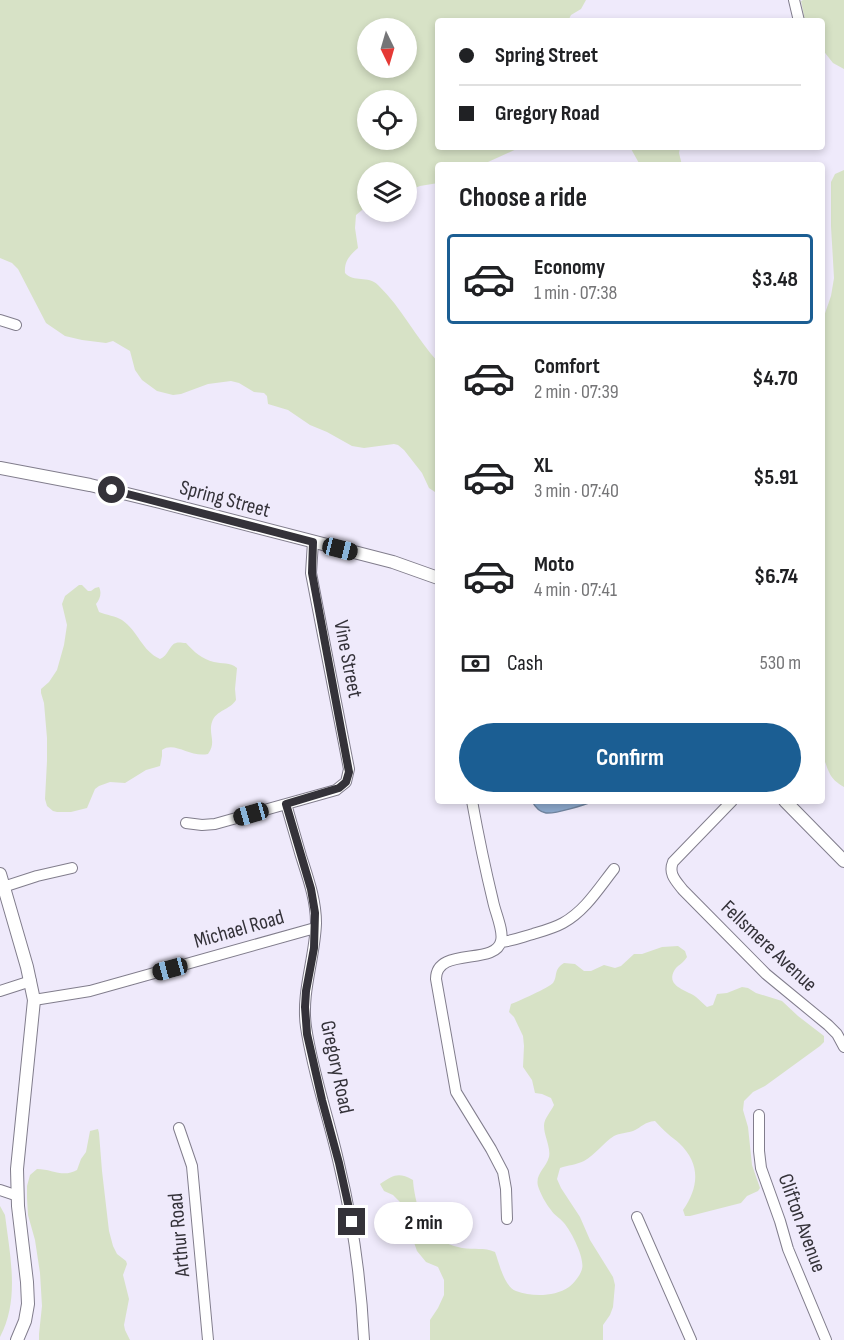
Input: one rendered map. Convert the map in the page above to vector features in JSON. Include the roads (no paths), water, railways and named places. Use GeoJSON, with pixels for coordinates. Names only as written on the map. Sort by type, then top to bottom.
{"type":"FeatureCollection","features":[{"type":"Feature","properties":{"kind":"street"},"geometry":{"type":"LineString","coordinates":[[794,0],[798,18]]}},
{"type":"Feature","properties":{"kind":"street"},"geometry":{"type":"LineString","coordinates":[[0,320],[16,325]]}},
{"type":"Feature","properties":{"kind":"street","name":"Spring Street"},"geometry":{"type":"LineString","coordinates":[[0,468],[125,493],[393,562],[435,577]]}},
{"type":"Feature","properties":{"kind":"street","name":"Vine Street"},"geometry":{"type":"LineString","coordinates":[[286,804],[342,787],[346,782],[349,769],[312,573],[313,542]]}},
{"type":"Feature","properties":{"kind":"street"},"geometry":{"type":"LineString","coordinates":[[186,823],[211,825],[286,804]]}},
{"type":"Feature","properties":{"kind":"street","name":"Gregory Road"},"geometry":{"type":"LineString","coordinates":[[286,804],[311,889],[315,913],[314,948],[306,991],[306,1023],[356,1241],[364,1340]]}},
{"type":"Feature","properties":{"kind":"street"},"geometry":{"type":"LineString","coordinates":[[473,804],[501,942],[496,949],[487,954],[443,963],[436,971],[435,979],[456,1092],[501,1168],[505,1183],[507,1219]]}},
{"type":"Feature","properties":{"kind":"street","name":"Fellsmere Avenue"},"geometry":{"type":"LineString","coordinates":[[729,804],[673,862],[671,870],[675,880],[772,980],[828,1025],[837,1034],[844,1047]]}},
{"type":"Feature","properties":{"kind":"street"},"geometry":{"type":"LineString","coordinates":[[788,804],[844,861]]}},
{"type":"Feature","properties":{"kind":"street"},"geometry":{"type":"LineString","coordinates":[[2,888],[37,876],[72,868]]}},
{"type":"Feature","properties":{"kind":"street"},"geometry":{"type":"LineString","coordinates":[[501,942],[512,941],[542,931],[571,918],[589,901],[614,869]]}},
{"type":"Feature","properties":{"kind":"street"},"geometry":{"type":"LineString","coordinates":[[0,874],[2,888],[31,981],[34,1000],[17,1169],[28,1298],[24,1322],[17,1340]]}},
{"type":"Feature","properties":{"kind":"street","name":"Michael Road"},"geometry":{"type":"LineString","coordinates":[[34,1000],[90,991],[315,928]]}},
{"type":"Feature","properties":{"kind":"street"},"geometry":{"type":"LineString","coordinates":[[0,991],[31,981]]}},
{"type":"Feature","properties":{"kind":"street","name":"Clifton Avenue"},"geometry":{"type":"LineString","coordinates":[[759,1115],[761,1168],[788,1249],[826,1340]]}},
{"type":"Feature","properties":{"kind":"street","name":"Arthur Road"},"geometry":{"type":"LineString","coordinates":[[179,1128],[192,1166],[208,1340]]}},
{"type":"Feature","properties":{"kind":"street"},"geometry":{"type":"LineString","coordinates":[[0,1190],[18,1196]]}},
{"type":"Feature","properties":{"kind":"street"},"geometry":{"type":"LineString","coordinates":[[637,1217],[691,1340]]}},
{"type":"Feature","properties":{"kind":"water"},"geometry":{"type":"Polygon","coordinates":[[[586,804],[551,813],[542,812],[535,805],[586,804]]]}}]}
